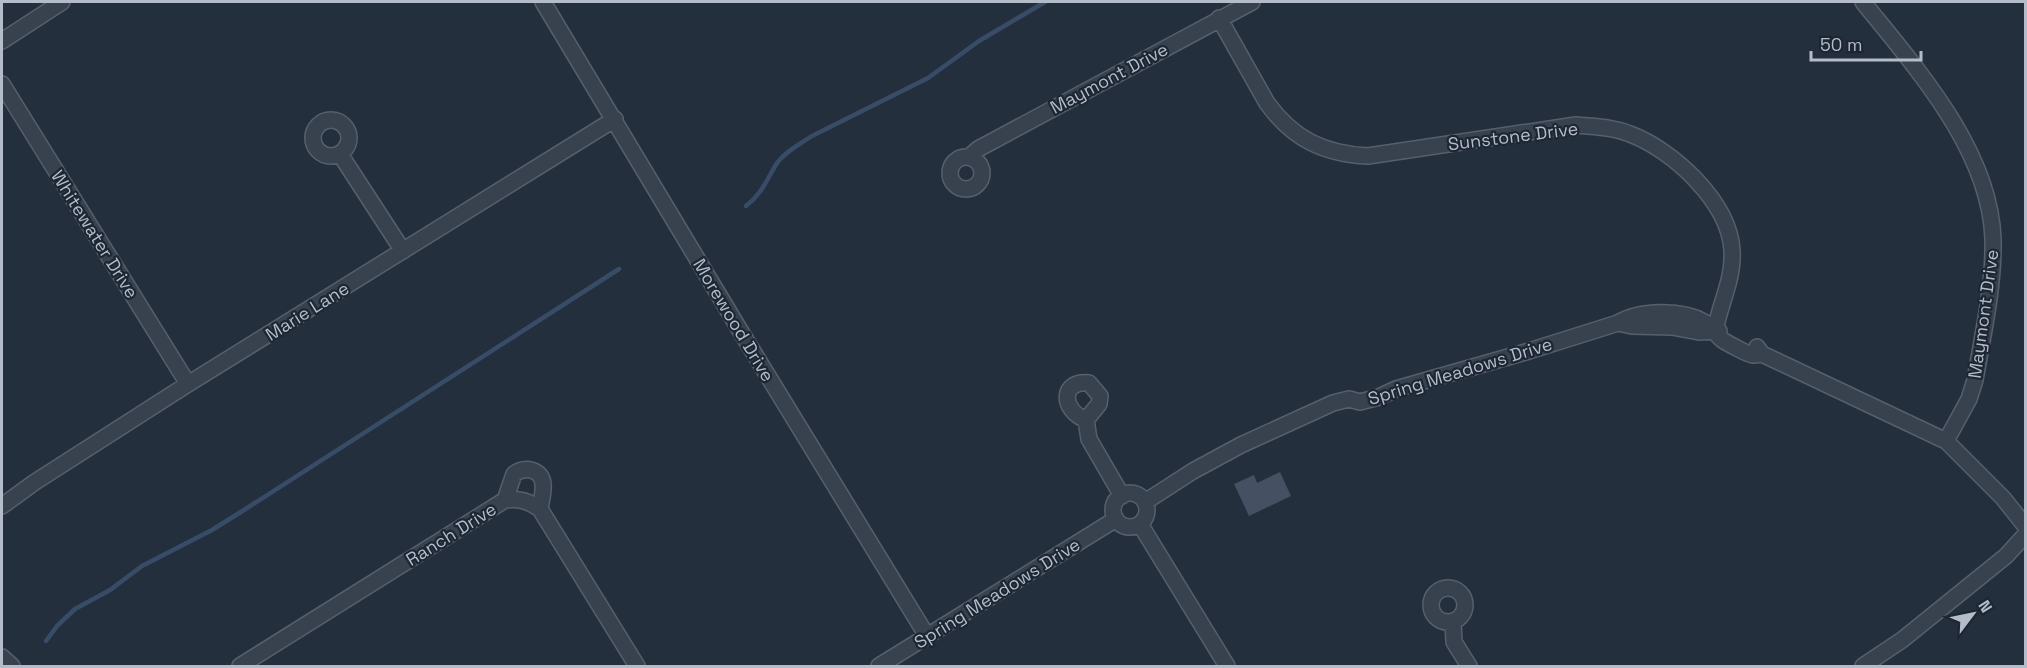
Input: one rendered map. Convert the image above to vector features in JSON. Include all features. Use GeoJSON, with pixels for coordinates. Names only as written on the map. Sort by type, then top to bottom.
{"type":"FeatureCollection","features":[{"type":"Feature","properties":{"kind":"street"},"geometry":{"type":"LineString","coordinates":[[2,41],[62,2]]}},
{"type":"Feature","properties":{"kind":"street","name":"Morewood Drive"},"geometry":{"type":"LineString","coordinates":[[543,2],[927,636]]}},
{"type":"Feature","properties":{"kind":"street","name":"Maymont Drive"},"geometry":{"type":"LineString","coordinates":[[969,157],[978,149],[1252,2]]}},
{"type":"Feature","properties":{"kind":"street","name":"Maymont Drive"},"geometry":{"type":"LineString","coordinates":[[1863,2],[1933,90],[1974,162],[1983,183],[1989,212],[1993,237],[1992,261],[1975,380],[1969,399],[1946,441]]}},
{"type":"Feature","properties":{"kind":"street","name":"Sunstone Drive"},"geometry":{"type":"LineString","coordinates":[[1219,18],[1275,114],[1291,130],[1308,142],[1348,155],[1368,156],[1576,125],[1611,128],[1650,143],[1679,165],[1704,189],[1718,208],[1727,226],[1732,249],[1732,268],[1715,330]]}},
{"type":"Feature","properties":{"kind":"street","name":"Whitewater Drive"},"geometry":{"type":"LineString","coordinates":[[2,84],[188,384]]}},
{"type":"Feature","properties":{"kind":"street","name":"Marie Lane"},"geometry":{"type":"LineString","coordinates":[[2,506],[34,482],[188,384],[615,119]]}},
{"type":"Feature","properties":{"kind":"street"},"geometry":{"type":"LineString","coordinates":[[340,154],[403,251]]}},
{"type":"Feature","properties":{"kind":"street","name":"Spring Meadows Drive"},"geometry":{"type":"LineString","coordinates":[[1145,502],[1193,471],[1241,445],[1333,403],[1349,399],[1360,402],[1379,397],[1396,389],[1529,351],[1618,323],[1629,317],[1662,313],[1683,315],[1703,321],[1715,330],[1727,331],[1756,345],[1762,354],[1946,441],[2003,498],[2025,527]]}},
{"type":"Feature","properties":{"kind":"street"},"geometry":{"type":"LineString","coordinates":[[1086,420],[1089,439],[1122,496]]}},
{"type":"Feature","properties":{"kind":"street"},"geometry":{"type":"LineString","coordinates":[[505,500],[514,474],[524,469],[538,473],[543,483],[540,508],[636,666]]}},
{"type":"Feature","properties":{"kind":"street"},"geometry":{"type":"LineString","coordinates":[[1132,494],[1145,502],[1146,516],[1140,524],[1125,526],[1116,519],[1113,509],[1122,496],[1132,494]]}},
{"type":"Feature","properties":{"kind":"street","name":"Ranch Drive"},"geometry":{"type":"LineString","coordinates":[[240,666],[505,500],[522,500],[540,508]]}},
{"type":"Feature","properties":{"kind":"street","name":"Spring Meadows Drive"},"geometry":{"type":"LineString","coordinates":[[879,666],[1116,519]]}},
{"type":"Feature","properties":{"kind":"street"},"geometry":{"type":"LineString","coordinates":[[1140,524],[1227,666]]}},
{"type":"Feature","properties":{"kind":"street"},"geometry":{"type":"LineString","coordinates":[[1863,666],[1902,640],[2006,556],[2025,534]]}},
{"type":"Feature","properties":{"kind":"street"},"geometry":{"type":"LineString","coordinates":[[1453,621],[1454,642],[1469,666]]}},
{"type":"Feature","properties":{"kind":"street"},"geometry":{"type":"LineString","coordinates":[[2,657],[12,666]]}},
{"type":"Feature","properties":{"kind":"building"},"geometry":{"type":"Polygon","coordinates":[[[1280,472],[1291,496],[1249,516],[1234,484],[1254,475],[1257,483],[1280,472]]]}},
{"type":"Feature","properties":{"kind":"waterway"},"geometry":{"type":"LineString","coordinates":[[746,206],[760,191],[777,163],[793,148],[812,136],[928,78],[979,41],[1045,2]]}},
{"type":"Feature","properties":{"kind":"waterway"},"geometry":{"type":"LineString","coordinates":[[46,641],[57,626],[75,609],[110,590],[142,566],[212,530],[619,269]]}}]}
